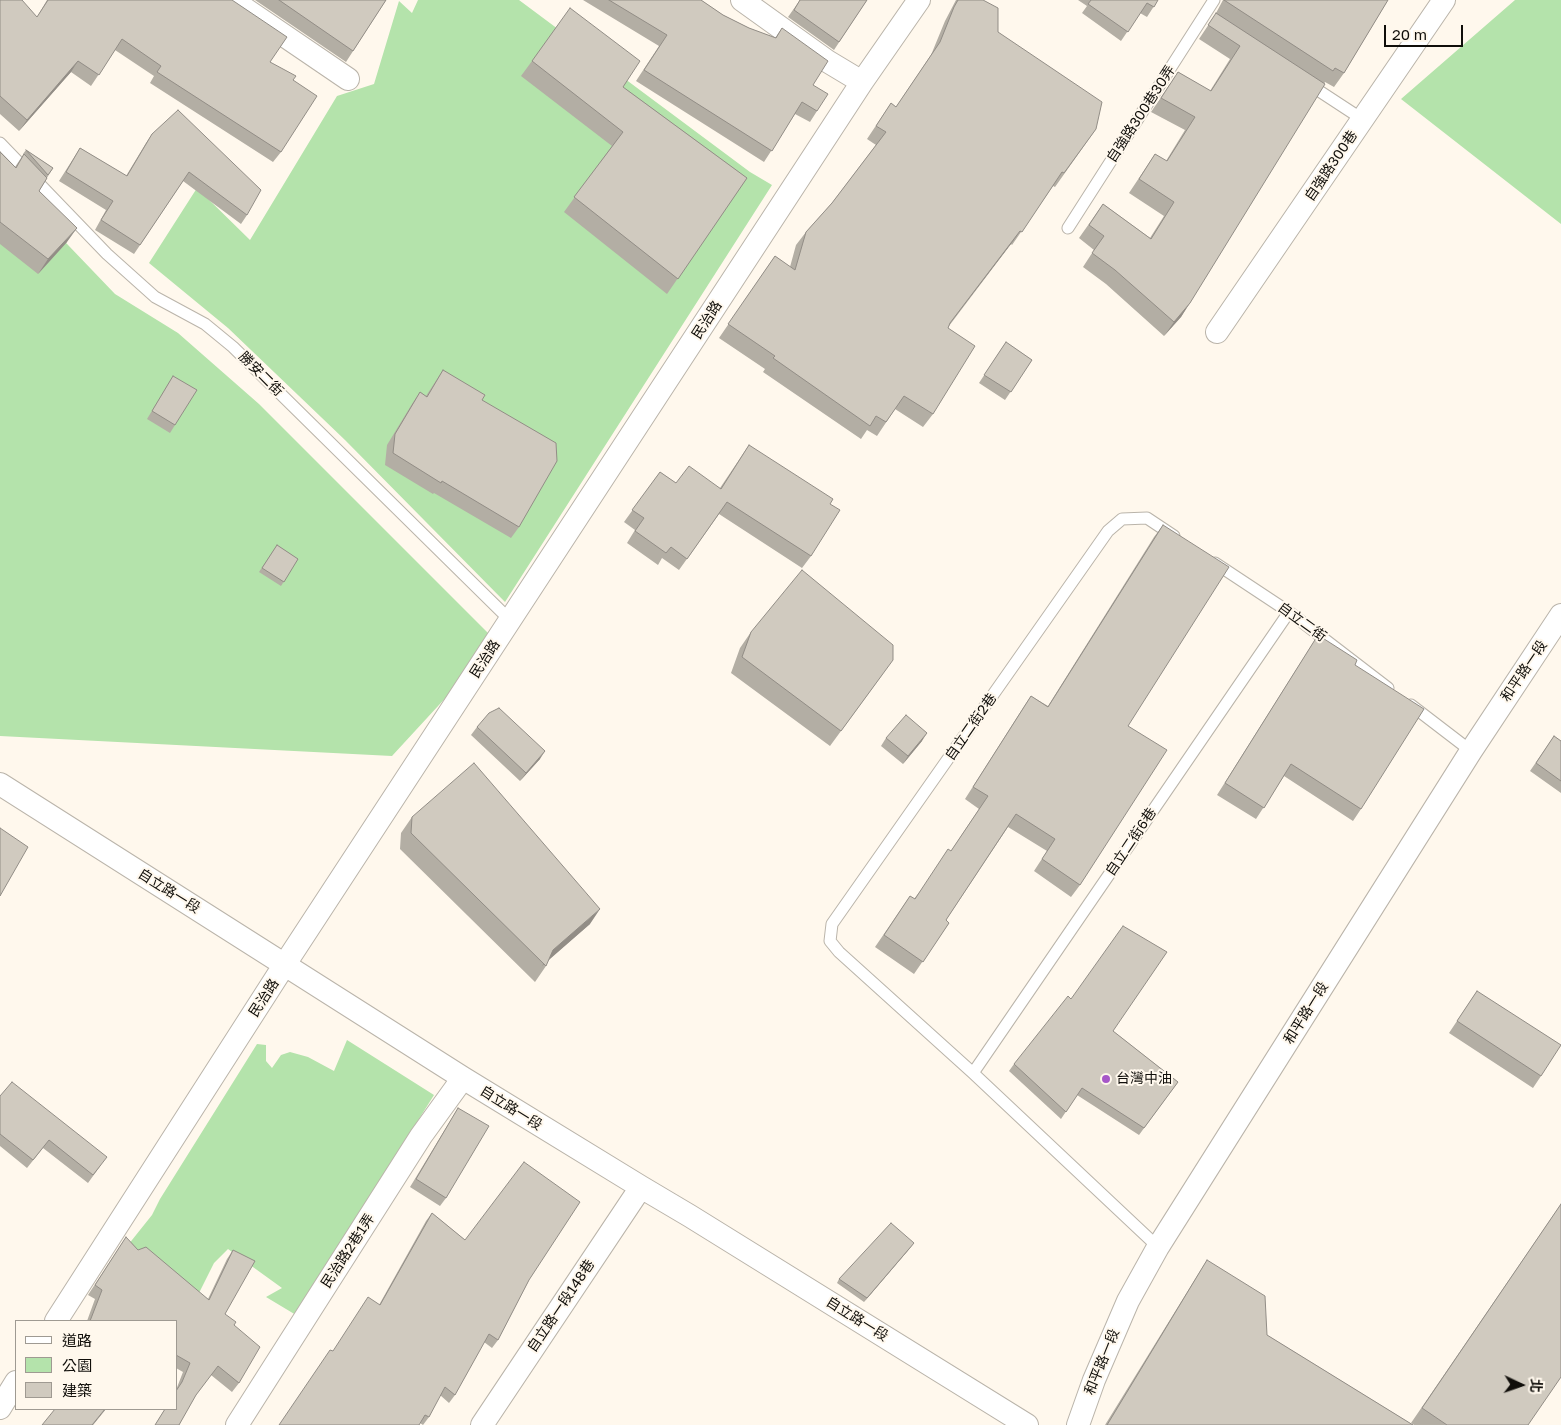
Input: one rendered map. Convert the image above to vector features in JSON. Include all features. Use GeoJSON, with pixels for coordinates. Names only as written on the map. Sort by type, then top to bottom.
{"type":"FeatureCollection","features":[{"type":"Feature","properties":{"kind":"street"},"geometry":{"type":"LineString","coordinates":[[232,0],[348,79]]}},
{"type":"Feature","properties":{"kind":"street"},"geometry":{"type":"LineString","coordinates":[[742,0],[827,61],[862,82]]}},
{"type":"Feature","properties":{"kind":"street","name":"民治路"},"geometry":{"type":"LineString","coordinates":[[57,1320],[285,964],[862,82],[919,0]]}},
{"type":"Feature","properties":{"kind":"street","name":"自強路300巷"},"geometry":{"type":"LineString","coordinates":[[1217,332],[1444,0]]}},
{"type":"Feature","properties":{"kind":"street","name":"和平路一段"},"geometry":{"type":"LineString","coordinates":[[1078,1425],[1094,1380],[1128,1300],[1158,1247],[1471,751],[1561,615]]}},
{"type":"Feature","properties":{"kind":"street","name":"自立路一段"},"geometry":{"type":"LineString","coordinates":[[0,784],[463,1078],[1027,1425]]}},
{"type":"Feature","properties":{"kind":"street","name":"民治路2巷1弄"},"geometry":{"type":"LineString","coordinates":[[237,1425],[421,1136],[463,1078]]}},
{"type":"Feature","properties":{"kind":"street","name":"自立路一段148巷"},"geometry":{"type":"LineString","coordinates":[[482,1425],[641,1188]]}},
{"type":"Feature","properties":{"kind":"street"},"geometry":{"type":"LineString","coordinates":[[0,1408],[15,1384]]}},
{"type":"Feature","properties":{"kind":"lane","name":"自強路300巷30弄"},"geometry":{"type":"LineString","coordinates":[[1068,228],[1207,18],[1214,0]]}},
{"type":"Feature","properties":{"kind":"lane"},"geometry":{"type":"LineString","coordinates":[[1300,78],[1362,119]]}},
{"type":"Feature","properties":{"kind":"lane","name":"勝安二街"},"geometry":{"type":"LineString","coordinates":[[0,143],[107,254],[155,297],[205,324],[233,347],[511,621]]}},
{"type":"Feature","properties":{"kind":"lane","name":"自立二街2巷"},"geometry":{"type":"LineString","coordinates":[[973,1073],[839,952],[830,941],[832,924],[1108,530],[1122,519],[1147,518],[1186,544]]}},
{"type":"Feature","properties":{"kind":"lane","name":"自立二街"},"geometry":{"type":"LineString","coordinates":[[1202,554],[1289,612],[1471,751]]}},
{"type":"Feature","properties":{"kind":"lane","name":"自立二街6巷"},"geometry":{"type":"LineString","coordinates":[[973,1073],[1289,612]]}},
{"type":"Feature","properties":{"kind":"lane"},"geometry":{"type":"LineString","coordinates":[[973,1073],[1158,1247]]}},
{"type":"Feature","properties":{"kind":"green space"},"geometry":{"type":"Polygon","coordinates":[[[418,0],[519,0],[750,172],[772,185],[505,602],[345,440],[228,328],[149,263],[197,188],[250,240],[337,96],[374,84],[399,1],[412,13],[418,0]]]}},
{"type":"Feature","properties":{"kind":"green space"},"geometry":{"type":"Polygon","coordinates":[[[1515,0],[1561,0],[1561,224],[1401,99],[1515,0]]]}},
{"type":"Feature","properties":{"kind":"green space"},"geometry":{"type":"Polygon","coordinates":[[[0,174],[115,294],[178,333],[259,404],[497,642],[392,756],[0,736],[0,174]]]}},
{"type":"Feature","properties":{"kind":"green space"},"geometry":{"type":"Polygon","coordinates":[[[347,1040],[434,1095],[296,1315],[266,1297],[282,1288],[228,1249],[214,1263],[198,1295],[128,1245],[152,1215],[160,1199],[257,1044],[266,1045],[266,1061],[272,1068],[281,1055],[290,1052],[308,1057],[334,1071],[347,1040]]]}},
{"type":"Feature","properties":{"kind":"building"},"geometry":{"type":"Polygon","coordinates":[[[0,0],[22,0],[37,17],[48,0],[232,0],[287,37],[270,62],[296,76],[293,80],[317,96],[281,152],[157,72],[161,66],[122,39],[99,75],[78,61],[27,120],[0,96],[0,0]]]}},
{"type":"Feature","properties":{"kind":"building"},"geometry":{"type":"Polygon","coordinates":[[[279,0],[386,0],[353,51],[279,0]]]}},
{"type":"Feature","properties":{"kind":"building"},"geometry":{"type":"Polygon","coordinates":[[[609,0],[701,0],[723,15],[749,28],[776,38],[782,28],[828,61],[813,85],[828,94],[817,111],[802,102],[772,151],[644,70],[667,35],[609,0]]]}},
{"type":"Feature","properties":{"kind":"building"},"geometry":{"type":"Polygon","coordinates":[[[800,0],[867,0],[839,42],[794,10],[800,0]]]}},
{"type":"Feature","properties":{"kind":"building"},"geometry":{"type":"Polygon","coordinates":[[[958,0],[983,0],[998,8],[998,32],[1102,102],[1096,129],[1064,173],[1062,172],[1022,232],[1020,231],[950,323],[948,328],[975,346],[933,414],[904,396],[886,422],[876,416],[870,426],[728,324],[775,256],[795,270],[806,232],[832,203],[886,132],[876,126],[891,103],[896,107],[940,42],[958,0]]]}},
{"type":"Feature","properties":{"kind":"building"},"geometry":{"type":"Polygon","coordinates":[[[1091,0],[1158,0],[1154,7],[1147,3],[1128,32],[1088,4],[1091,0]]]}},
{"type":"Feature","properties":{"kind":"building"},"geometry":{"type":"Polygon","coordinates":[[[1224,0],[1388,0],[1344,73],[1335,68],[1333,71],[1224,0]]]}},
{"type":"Feature","properties":{"kind":"building"},"geometry":{"type":"Polygon","coordinates":[[[570,8],[640,61],[623,87],[747,178],[678,279],[574,197],[623,132],[532,61],[570,8]]]}},
{"type":"Feature","properties":{"kind":"building"},"geometry":{"type":"Polygon","coordinates":[[[1216,13],[1325,84],[1190,303],[1174,322],[1115,270],[1092,253],[1104,236],[1089,225],[1103,204],[1151,239],[1174,202],[1139,179],[1155,154],[1167,161],[1195,117],[1161,98],[1178,72],[1211,91],[1240,46],[1208,25],[1216,13]]]}},
{"type":"Feature","properties":{"kind":"building"},"geometry":{"type":"Polygon","coordinates":[[[178,110],[261,190],[247,215],[189,172],[140,245],[101,220],[113,201],[66,172],[80,148],[127,176],[152,134],[178,110]]]}},
{"type":"Feature","properties":{"kind":"building"},"geometry":{"type":"Polygon","coordinates":[[[26,150],[53,168],[48,175],[26,150]]]}},
{"type":"Feature","properties":{"kind":"building"},"geometry":{"type":"Polygon","coordinates":[[[0,152],[16,168],[24,154],[47,178],[39,191],[77,228],[48,259],[0,222],[0,152]]]}},
{"type":"Feature","properties":{"kind":"building"},"geometry":{"type":"Polygon","coordinates":[[[1006,342],[1032,360],[1011,392],[984,375],[1006,342]]]}},
{"type":"Feature","properties":{"kind":"building"},"geometry":{"type":"Polygon","coordinates":[[[443,370],[485,395],[482,400],[556,443],[557,461],[519,527],[442,481],[441,483],[393,453],[395,434],[420,392],[427,397],[443,370]]]}},
{"type":"Feature","properties":{"kind":"building"},"geometry":{"type":"Polygon","coordinates":[[[173,376],[197,390],[175,425],[152,411],[173,376]]]}},
{"type":"Feature","properties":{"kind":"building"},"geometry":{"type":"Polygon","coordinates":[[[749,445],[833,499],[830,504],[840,510],[811,556],[727,502],[687,559],[671,547],[666,553],[635,531],[644,518],[632,510],[660,472],[676,483],[689,466],[721,489],[749,445]]]}},
{"type":"Feature","properties":{"kind":"building"},"geometry":{"type":"Polygon","coordinates":[[[1163,525],[1229,567],[1128,726],[1167,750],[1080,885],[1042,859],[1055,839],[1016,814],[946,920],[949,923],[923,962],[884,935],[910,896],[915,899],[948,849],[951,851],[988,796],[973,787],[1031,696],[1048,707],[1163,525]]]}},
{"type":"Feature","properties":{"kind":"building"},"geometry":{"type":"Polygon","coordinates":[[[277,545],[298,559],[284,582],[262,568],[277,545]]]}},
{"type":"Feature","properties":{"kind":"building"},"geometry":{"type":"Polygon","coordinates":[[[802,570],[893,645],[893,660],[841,731],[742,657],[751,632],[802,570]]]}},
{"type":"Feature","properties":{"kind":"building"},"geometry":{"type":"Polygon","coordinates":[[[1318,635],[1357,660],[1355,665],[1424,709],[1361,809],[1291,764],[1264,808],[1225,783],[1318,635]]]}},
{"type":"Feature","properties":{"kind":"building"},"geometry":{"type":"Polygon","coordinates":[[[499,708],[545,751],[526,773],[477,727],[489,713],[499,708]]]}},
{"type":"Feature","properties":{"kind":"building"},"geometry":{"type":"Polygon","coordinates":[[[906,715],[927,733],[908,756],[886,738],[906,715]]]}},
{"type":"Feature","properties":{"kind":"building"},"geometry":{"type":"Polygon","coordinates":[[[1554,736],[1561,741],[1561,781],[1536,763],[1554,736]]]}},
{"type":"Feature","properties":{"kind":"building"},"geometry":{"type":"Polygon","coordinates":[[[474,763],[600,909],[553,950],[546,966],[411,833],[412,817],[474,763]]]}},
{"type":"Feature","properties":{"kind":"building"},"geometry":{"type":"Polygon","coordinates":[[[0,828],[28,847],[0,896],[0,828]]]}},
{"type":"Feature","properties":{"kind":"building"},"geometry":{"type":"Polygon","coordinates":[[[1123,926],[1167,952],[1113,1031],[1178,1082],[1144,1128],[1082,1088],[1066,1112],[1014,1064],[1068,996],[1071,999],[1123,926]]]}},
{"type":"Feature","properties":{"kind":"building"},"geometry":{"type":"Polygon","coordinates":[[[1477,991],[1561,1045],[1541,1076],[1457,1021],[1477,991]]]}},
{"type":"Feature","properties":{"kind":"building"},"geometry":{"type":"Polygon","coordinates":[[[12,1082],[107,1157],[93,1175],[49,1140],[33,1160],[0,1134],[0,1096],[12,1082]]]}},
{"type":"Feature","properties":{"kind":"building"},"geometry":{"type":"Polygon","coordinates":[[[458,1108],[489,1126],[446,1198],[416,1179],[458,1108]]]}},
{"type":"Feature","properties":{"kind":"building"},"geometry":{"type":"Polygon","coordinates":[[[524,1162],[580,1202],[529,1280],[498,1340],[489,1334],[455,1395],[445,1387],[429,1417],[425,1415],[419,1425],[279,1425],[330,1350],[333,1351],[368,1297],[380,1305],[432,1213],[465,1240],[524,1162]]]}},
{"type":"Feature","properties":{"kind":"building"},"geometry":{"type":"Polygon","coordinates":[[[1561,1204],[1561,1377],[1528,1425],[1447,1425],[1422,1408],[1561,1204]]]}},
{"type":"Feature","properties":{"kind":"building"},"geometry":{"type":"Polygon","coordinates":[[[891,1223],[914,1243],[867,1298],[839,1279],[891,1223]]]}},
{"type":"Feature","properties":{"kind":"building"},"geometry":{"type":"Polygon","coordinates":[[[126,1237],[138,1250],[146,1247],[209,1300],[233,1250],[255,1261],[225,1314],[236,1322],[234,1325],[260,1347],[239,1383],[218,1366],[196,1395],[179,1425],[155,1425],[164,1410],[178,1410],[178,1388],[190,1363],[178,1356],[178,1320],[90,1320],[102,1290],[95,1285],[126,1237]]]}},
{"type":"Feature","properties":{"kind":"building"},"geometry":{"type":"Polygon","coordinates":[[[1207,1260],[1265,1296],[1267,1335],[1413,1425],[1107,1425],[1207,1260]]]}},
{"type":"Feature","properties":{"kind":"building"},"geometry":{"type":"Polygon","coordinates":[[[54,1410],[104,1410],[92,1425],[42,1425],[54,1410]]]}},
{"type":"Feature","properties":{"kind":"place","name":"台灣中油"},"geometry":{"type":"Point","coordinates":[1106,1079]}}]}
